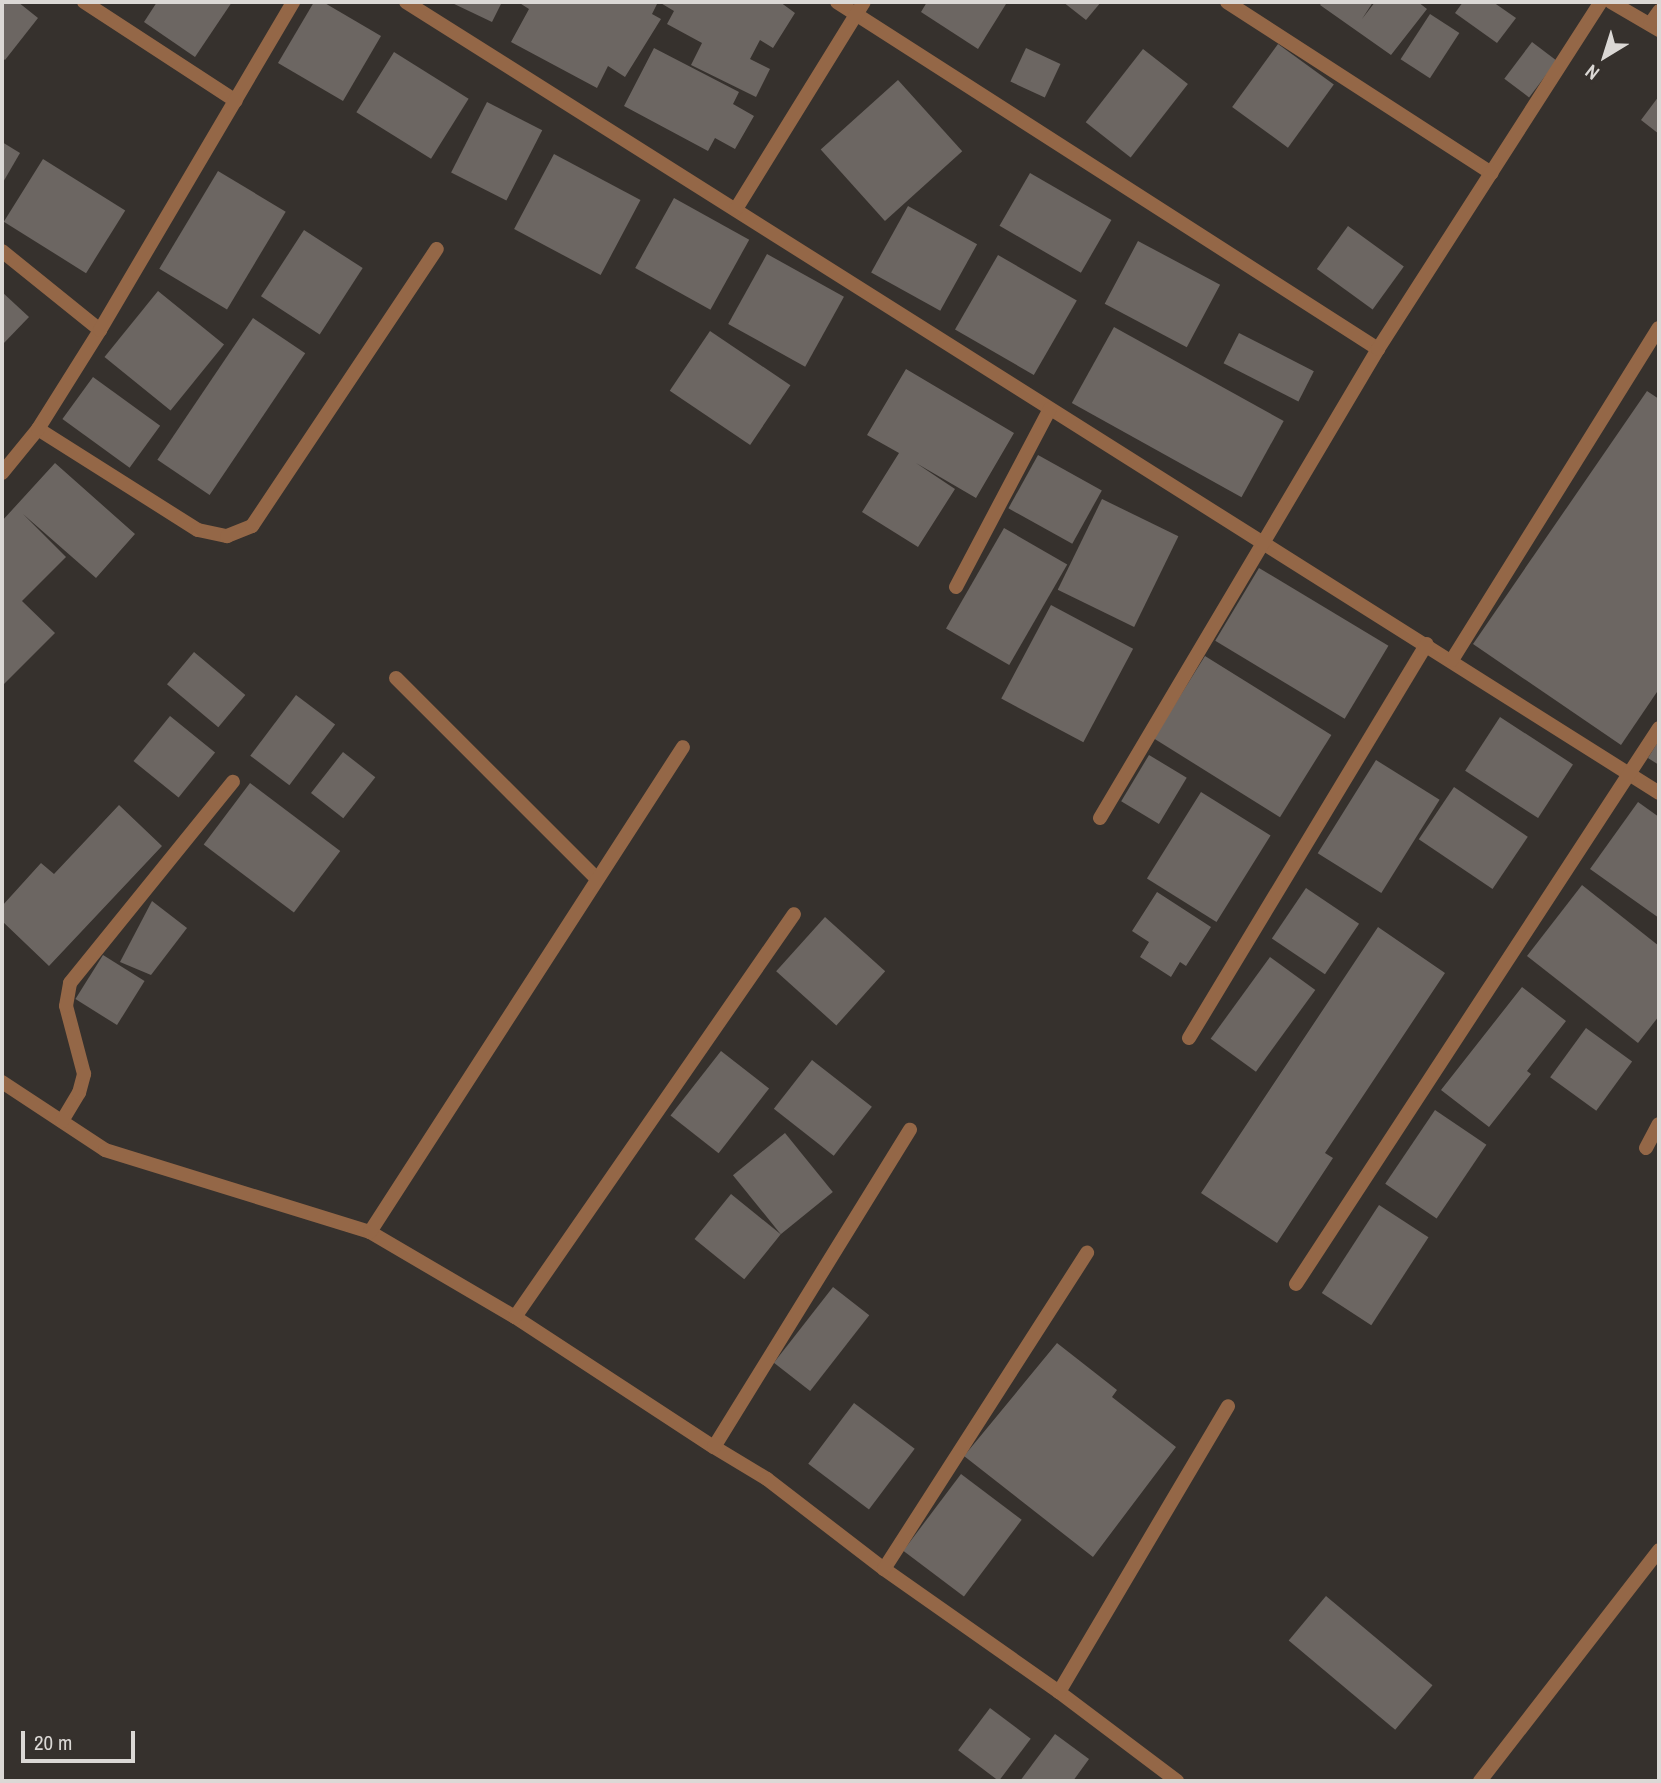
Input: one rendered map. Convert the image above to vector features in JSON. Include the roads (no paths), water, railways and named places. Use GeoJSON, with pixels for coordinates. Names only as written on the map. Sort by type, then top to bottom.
{"type":"FeatureCollection","features":[{"type":"Feature","properties":{"kind":"street"},"geometry":{"type":"LineString","coordinates":[[84,2],[236,101]]}},
{"type":"Feature","properties":{"kind":"street"},"geometry":{"type":"LineString","coordinates":[[2,473],[38,429],[100,330],[293,2]]}},
{"type":"Feature","properties":{"kind":"street"},"geometry":{"type":"LineString","coordinates":[[406,2],[1427,644],[1659,793]]}},
{"type":"Feature","properties":{"kind":"street"},"geometry":{"type":"LineString","coordinates":[[836,2],[861,8],[1378,349]]}},
{"type":"Feature","properties":{"kind":"street"},"geometry":{"type":"LineString","coordinates":[[1227,2],[1491,173]]}},
{"type":"Feature","properties":{"kind":"street"},"geometry":{"type":"LineString","coordinates":[[1100,818],[1378,349],[1601,2]]}},
{"type":"Feature","properties":{"kind":"street"},"geometry":{"type":"LineString","coordinates":[[1611,2],[1655,27],[1659,11]]}},
{"type":"Feature","properties":{"kind":"street"},"geometry":{"type":"LineString","coordinates":[[736,209],[861,8]]}},
{"type":"Feature","properties":{"kind":"street"},"geometry":{"type":"LineString","coordinates":[[38,429],[198,530],[227,536],[252,526],[437,249]]}},
{"type":"Feature","properties":{"kind":"street"},"geometry":{"type":"LineString","coordinates":[[2,251],[100,330]]}},
{"type":"Feature","properties":{"kind":"street"},"geometry":{"type":"LineString","coordinates":[[1452,660],[1659,328]]}},
{"type":"Feature","properties":{"kind":"street"},"geometry":{"type":"LineString","coordinates":[[956,587],[1050,409]]}},
{"type":"Feature","properties":{"kind":"street"},"geometry":{"type":"LineString","coordinates":[[1189,1038],[1427,644]]}},
{"type":"Feature","properties":{"kind":"street"},"geometry":{"type":"LineString","coordinates":[[396,678],[597,879]]}},
{"type":"Feature","properties":{"kind":"street"},"geometry":{"type":"LineString","coordinates":[[1297,1284],[1659,728]]}},
{"type":"Feature","properties":{"kind":"street"},"geometry":{"type":"LineString","coordinates":[[370,1232],[682,747]]}},
{"type":"Feature","properties":{"kind":"street"},"geometry":{"type":"LineString","coordinates":[[62,1121],[79,1093],[84,1074],[66,1006],[70,983],[233,782]]}},
{"type":"Feature","properties":{"kind":"street"},"geometry":{"type":"LineString","coordinates":[[515,1317],[794,914]]}},
{"type":"Feature","properties":{"kind":"street"},"geometry":{"type":"LineString","coordinates":[[2,1082],[105,1150],[370,1232],[515,1317],[714,1447],[768,1479],[884,1569],[1059,1692],[1177,1781]]}},
{"type":"Feature","properties":{"kind":"street"},"geometry":{"type":"LineString","coordinates":[[1646,1147],[1659,1124]]}},
{"type":"Feature","properties":{"kind":"street"},"geometry":{"type":"LineString","coordinates":[[714,1447],[910,1130]]}},
{"type":"Feature","properties":{"kind":"street"},"geometry":{"type":"LineString","coordinates":[[884,1569],[1087,1253]]}},
{"type":"Feature","properties":{"kind":"street"},"geometry":{"type":"LineString","coordinates":[[1059,1692],[1228,1406]]}},
{"type":"Feature","properties":{"kind":"street"},"geometry":{"type":"LineString","coordinates":[[1480,1781],[1659,1550]]}}]}
